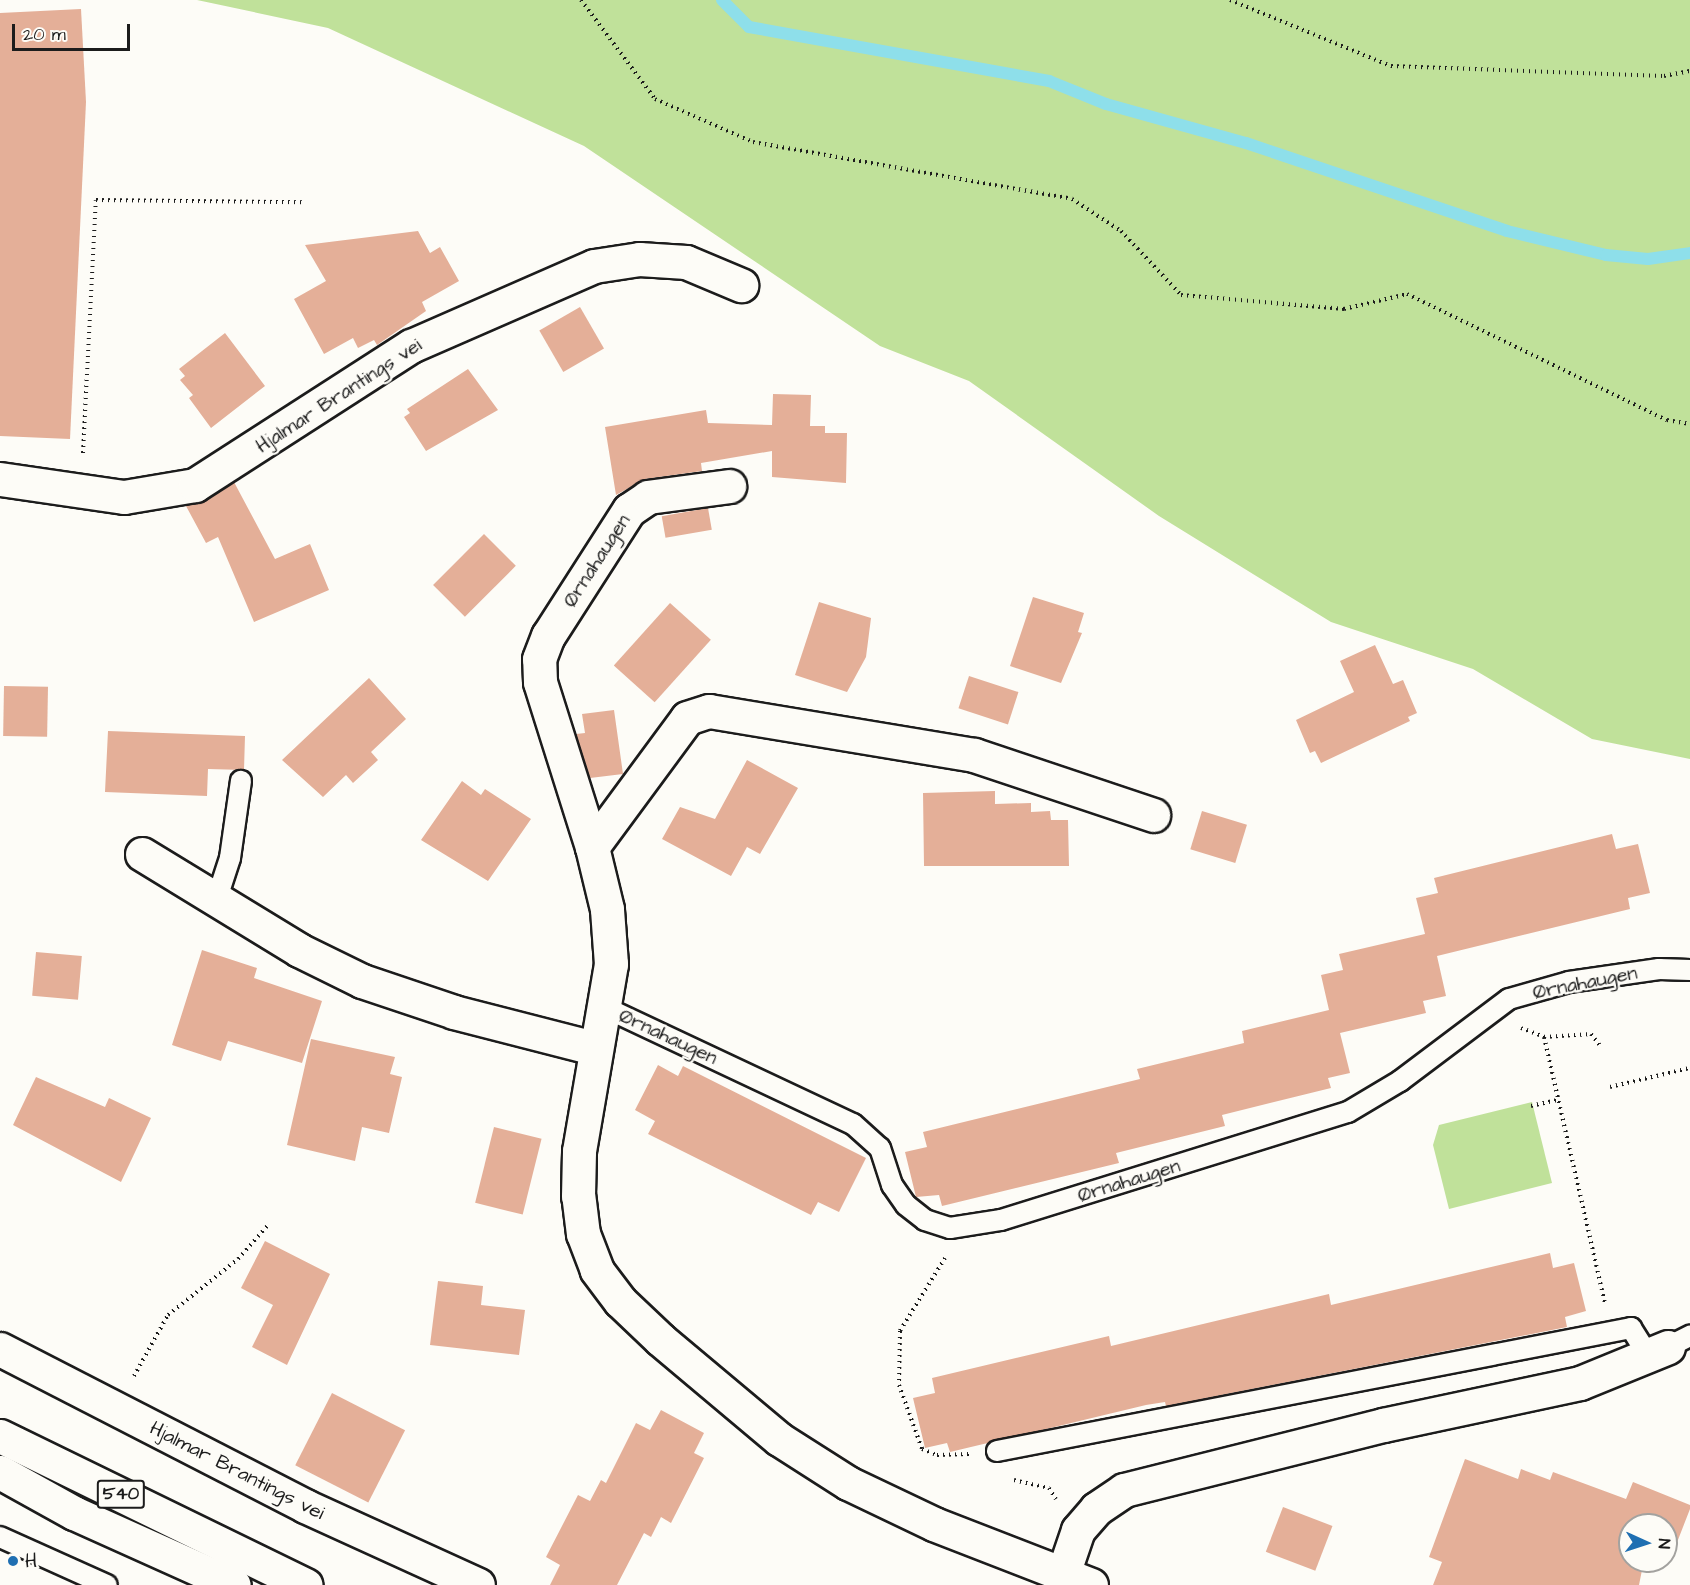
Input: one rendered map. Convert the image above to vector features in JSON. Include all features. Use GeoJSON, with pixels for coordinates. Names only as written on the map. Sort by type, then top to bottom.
{"type":"FeatureCollection","features":[{"type":"Feature","properties":{"kind":"street","name":"Hjalmar Brantings vei"},"geometry":{"type":"LineString","coordinates":[[0,479],[124,496],[195,485],[411,346],[594,266],[639,259],[686,262],[741,285]]}},
{"type":"Feature","properties":{"kind":"street","name":"Ørnahaugen"},"geometry":{"type":"LineString","coordinates":[[729,486],[648,497],[628,510],[548,636],[539,659],[540,682],[592,847],[607,909],[611,964],[594,1048],[579,1151],[578,1196],[583,1234],[594,1261],[620,1301],[733,1403],[779,1439],[848,1482],[934,1524],[1077,1579],[1078,1530],[1096,1509],[1124,1490],[1383,1425],[1580,1383],[1669,1346]]}},
{"type":"Feature","properties":{"kind":"street"},"geometry":{"type":"LineString","coordinates":[[592,847],[687,718],[709,711],[974,755],[1153,815]]}},
{"type":"Feature","properties":{"kind":"street"},"geometry":{"type":"LineString","coordinates":[[142,854],[299,950],[362,981],[454,1012],[594,1048]]}},
{"type":"Feature","properties":{"kind":"street","name":"Hjalmar Brantings vei"},"geometry":{"type":"LineString","coordinates":[[0,1349],[305,1506],[478,1585]]}},
{"type":"Feature","properties":{"kind":"street","name":"540"},"geometry":{"type":"LineString","coordinates":[[0,1436],[306,1585]]}},
{"type":"Feature","properties":{"kind":"street","name":"540"},"geometry":{"type":"LineString","coordinates":[[0,1472],[74,1513],[234,1585]]}},
{"type":"Feature","properties":{"kind":"lane"},"geometry":{"type":"LineString","coordinates":[[217,898],[230,858],[241,781]]}},
{"type":"Feature","properties":{"kind":"lane","name":"Ørnahaugen"},"geometry":{"type":"LineString","coordinates":[[604,1007],[852,1124],[880,1148],[892,1185],[906,1205],[925,1220],[958,1227],[1034,1210],[1348,1112],[1400,1081],[1509,999],[1569,981],[1659,969],[1690,970]]}},
{"type":"Feature","properties":{"kind":"lane","name":"Ørnahaugen"},"geometry":{"type":"LineString","coordinates":[[997,1451],[1611,1331],[1631,1328],[1669,1346]]}},
{"type":"Feature","properties":{"kind":"lane"},"geometry":{"type":"LineString","coordinates":[[0,1537],[107,1585]]}},
{"type":"Feature","properties":{"kind":"path"},"geometry":{"type":"LineString","coordinates":[[582,0],[655,99],[753,142],[1072,199],[1121,231],[1181,295],[1344,309],[1407,294],[1667,420],[1690,424]]}},
{"type":"Feature","properties":{"kind":"path"},"geometry":{"type":"LineString","coordinates":[[1230,0],[1391,66],[1664,76],[1690,71]]}},
{"type":"Feature","properties":{"kind":"path"},"geometry":{"type":"LineString","coordinates":[[81,491],[96,200],[304,202]]}},
{"type":"Feature","properties":{"kind":"path"},"geometry":{"type":"LineString","coordinates":[[1489,1014],[1544,1037],[1591,1034],[1601,1047]]}},
{"type":"Feature","properties":{"kind":"path"},"geometry":{"type":"LineString","coordinates":[[1544,1037],[1611,1331]]}},
{"type":"Feature","properties":{"kind":"path"},"geometry":{"type":"LineString","coordinates":[[1610,1087],[1690,1068]]}},
{"type":"Feature","properties":{"kind":"path"},"geometry":{"type":"LineString","coordinates":[[1531,1106],[1558,1100]]}},
{"type":"Feature","properties":{"kind":"path"},"geometry":{"type":"LineString","coordinates":[[127,1384],[168,1315],[238,1258],[269,1224]]}},
{"type":"Feature","properties":{"kind":"path"},"geometry":{"type":"LineString","coordinates":[[958,1227],[950,1249],[900,1332],[899,1385],[922,1449],[957,1456],[997,1451],[1000,1475],[1049,1488],[1055,1494],[1054,1510]]}},
{"type":"Feature","properties":{"kind":"green space"},"geometry":{"type":"Polygon","coordinates":[[[197,0],[1690,0],[1690,759],[1592,739],[1473,669],[1331,622],[1159,516],[969,381],[880,346],[584,146],[328,28],[197,0]]]}},
{"type":"Feature","properties":{"kind":"green space"},"geometry":{"type":"Polygon","coordinates":[[[1532,1102],[1552,1183],[1449,1209],[1433,1145],[1439,1125],[1532,1102]]]}},
{"type":"Feature","properties":{"kind":"building"},"geometry":{"type":"Polygon","coordinates":[[[81,9],[86,102],[70,439],[0,436],[0,13],[81,9]]]}},
{"type":"Feature","properties":{"kind":"building"},"geometry":{"type":"Polygon","coordinates":[[[418,231],[430,253],[440,247],[459,281],[422,302],[426,311],[377,345],[374,340],[358,348],[353,338],[324,354],[294,299],[326,281],[305,245],[418,231]]]}},
{"type":"Feature","properties":{"kind":"building"},"geometry":{"type":"Polygon","coordinates":[[[580,307],[604,349],[563,372],[539,330],[580,307]]]}},
{"type":"Feature","properties":{"kind":"building"},"geometry":{"type":"Polygon","coordinates":[[[225,333],[265,386],[211,428],[189,398],[193,395],[180,380],[185,376],[179,369],[225,333]]]}},
{"type":"Feature","properties":{"kind":"building"},"geometry":{"type":"Polygon","coordinates":[[[468,369],[498,410],[426,451],[404,417],[410,413],[407,409],[468,369]]]}},
{"type":"Feature","properties":{"kind":"building"},"geometry":{"type":"Polygon","coordinates":[[[773,394],[811,395],[810,426],[825,426],[825,433],[847,433],[846,483],[772,477],[772,451],[701,463],[702,471],[645,479],[616,495],[605,427],[706,410],[708,423],[772,425],[773,394]]]}},
{"type":"Feature","properties":{"kind":"building"},"geometry":{"type":"Polygon","coordinates":[[[234,482],[275,559],[310,544],[329,590],[254,622],[218,537],[206,543],[186,506],[234,482]]]}},
{"type":"Feature","properties":{"kind":"building"},"geometry":{"type":"Polygon","coordinates":[[[708,508],[712,530],[666,538],[662,516],[708,508]]]}},
{"type":"Feature","properties":{"kind":"building"},"geometry":{"type":"Polygon","coordinates":[[[484,534],[516,566],[465,617],[433,585],[484,534]]]}},
{"type":"Feature","properties":{"kind":"building"},"geometry":{"type":"Polygon","coordinates":[[[1033,597],[1084,613],[1078,632],[1082,633],[1061,683],[1010,666],[1033,597]]]}},
{"type":"Feature","properties":{"kind":"building"},"geometry":{"type":"Polygon","coordinates":[[[819,602],[871,618],[866,657],[847,692],[795,675],[819,602]]]}},
{"type":"Feature","properties":{"kind":"building"},"geometry":{"type":"Polygon","coordinates":[[[670,603],[711,640],[655,702],[614,665],[670,603]]]}},
{"type":"Feature","properties":{"kind":"building"},"geometry":{"type":"Polygon","coordinates":[[[1375,645],[1393,684],[1403,680],[1417,713],[1408,717],[1410,721],[1321,763],[1315,751],[1310,753],[1296,720],[1354,692],[1340,661],[1375,645]]]}},
{"type":"Feature","properties":{"kind":"building"},"geometry":{"type":"Polygon","coordinates":[[[969,676],[1018,692],[1008,724],[958,708],[969,676]]]}},
{"type":"Feature","properties":{"kind":"building"},"geometry":{"type":"Polygon","coordinates":[[[369,678],[406,719],[371,752],[378,760],[353,783],[346,775],[323,797],[282,760],[369,678]]]}},
{"type":"Feature","properties":{"kind":"building"},"geometry":{"type":"Polygon","coordinates":[[[4,686],[48,687],[47,737],[3,736],[4,686]]]}},
{"type":"Feature","properties":{"kind":"building"},"geometry":{"type":"Polygon","coordinates":[[[614,710],[623,774],[590,778],[576,734],[585,733],[582,714],[614,710]]]}},
{"type":"Feature","properties":{"kind":"building"},"geometry":{"type":"Polygon","coordinates":[[[108,731],[245,736],[244,770],[208,769],[207,796],[105,792],[108,731]]]}},
{"type":"Feature","properties":{"kind":"building"},"geometry":{"type":"Polygon","coordinates":[[[747,760],[798,788],[760,854],[747,847],[731,876],[662,839],[680,807],[715,819],[747,760]]]}},
{"type":"Feature","properties":{"kind":"building"},"geometry":{"type":"Polygon","coordinates":[[[462,781],[481,795],[485,789],[531,819],[488,881],[421,840],[462,781]]]}},
{"type":"Feature","properties":{"kind":"building"},"geometry":{"type":"Polygon","coordinates":[[[995,791],[995,804],[1031,803],[1031,812],[1050,811],[1051,820],[1068,820],[1069,866],[924,866],[923,793],[995,791]]]}},
{"type":"Feature","properties":{"kind":"building"},"geometry":{"type":"Polygon","coordinates":[[[1202,811],[1247,825],[1235,863],[1190,849],[1202,811]]]}},
{"type":"Feature","properties":{"kind":"building"},"geometry":{"type":"Polygon","coordinates":[[[1612,834],[1616,849],[1638,844],[1650,893],[1628,898],[1630,909],[1437,956],[1446,996],[1423,1001],[1426,1013],[1340,1033],[1350,1073],[1328,1078],[1331,1088],[1222,1115],[1225,1126],[1116,1153],[1119,1163],[942,1206],[939,1195],[916,1197],[905,1152],[927,1147],[923,1132],[1140,1079],[1137,1069],[1244,1043],[1242,1031],[1329,1010],[1321,975],[1343,970],[1339,954],[1425,934],[1416,898],[1438,893],[1434,878],[1612,834]]]}},
{"type":"Feature","properties":{"kind":"building"},"geometry":{"type":"Polygon","coordinates":[[[202,950],[257,968],[254,978],[322,1001],[302,1063],[228,1041],[221,1061],[172,1045],[202,950]]]}},
{"type":"Feature","properties":{"kind":"building"},"geometry":{"type":"Polygon","coordinates":[[[36,952],[82,956],[78,1000],[32,996],[36,952]]]}},
{"type":"Feature","properties":{"kind":"building"},"geometry":{"type":"Polygon","coordinates":[[[311,1039],[395,1057],[390,1074],[402,1077],[389,1133],[362,1127],[355,1161],[287,1145],[311,1039]]]}},
{"type":"Feature","properties":{"kind":"building"},"geometry":{"type":"Polygon","coordinates":[[[658,1065],[678,1076],[683,1066],[866,1158],[839,1212],[818,1202],[811,1215],[648,1134],[655,1121],[635,1110],[658,1065]]]}},
{"type":"Feature","properties":{"kind":"building"},"geometry":{"type":"Polygon","coordinates":[[[36,1077],[105,1107],[109,1098],[151,1118],[121,1182],[13,1125],[36,1077]]]}},
{"type":"Feature","properties":{"kind":"building"},"geometry":{"type":"Polygon","coordinates":[[[494,1127],[542,1139],[523,1215],[475,1203],[494,1127]]]}},
{"type":"Feature","properties":{"kind":"building"},"geometry":{"type":"Polygon","coordinates":[[[265,1241],[330,1274],[287,1365],[252,1347],[273,1305],[241,1288],[265,1241]]]}},
{"type":"Feature","properties":{"kind":"building"},"geometry":{"type":"Polygon","coordinates":[[[1550,1253],[1553,1268],[1574,1263],[1586,1311],[1565,1317],[1567,1327],[1166,1406],[1165,1402],[1146,1405],[950,1452],[947,1443],[925,1448],[913,1398],[935,1393],[932,1378],[1109,1336],[1111,1346],[1329,1294],[1331,1305],[1550,1253]]]}},
{"type":"Feature","properties":{"kind":"building"},"geometry":{"type":"Polygon","coordinates":[[[438,1281],[483,1286],[481,1305],[525,1310],[519,1355],[430,1345],[438,1281]]]}},
{"type":"Feature","properties":{"kind":"building"},"geometry":{"type":"Polygon","coordinates":[[[332,1393],[405,1430],[368,1502],[295,1465],[332,1393]]]}},
{"type":"Feature","properties":{"kind":"building"},"geometry":{"type":"Polygon","coordinates":[[[661,1410],[704,1433],[694,1453],[704,1458],[671,1523],[661,1517],[651,1537],[644,1533],[617,1585],[550,1585],[560,1565],[546,1557],[578,1495],[590,1501],[601,1480],[606,1483],[636,1423],[650,1430],[661,1410]]]}},
{"type":"Feature","properties":{"kind":"building"},"geometry":{"type":"Polygon","coordinates":[[[1465,1459],[1518,1479],[1521,1469],[1550,1480],[1553,1472],[1626,1499],[1633,1482],[1690,1505],[1678,1540],[1678,1513],[1618,1513],[1618,1573],[1641,1573],[1639,1585],[1433,1585],[1442,1562],[1429,1557],[1465,1459]]]}},
{"type":"Feature","properties":{"kind":"building"},"geometry":{"type":"Polygon","coordinates":[[[1283,1507],[1332,1526],[1315,1571],[1266,1552],[1283,1507]]]}},
{"type":"Feature","properties":{"kind":"waterway"},"geometry":{"type":"LineString","coordinates":[[722,0],[749,27],[1049,81],[1106,104],[1246,143],[1507,231],[1606,255],[1648,259],[1690,253]]}},
{"type":"Feature","properties":{"kind":"place","name":"H"},"geometry":{"type":"Point","coordinates":[13,1561]}}]}
